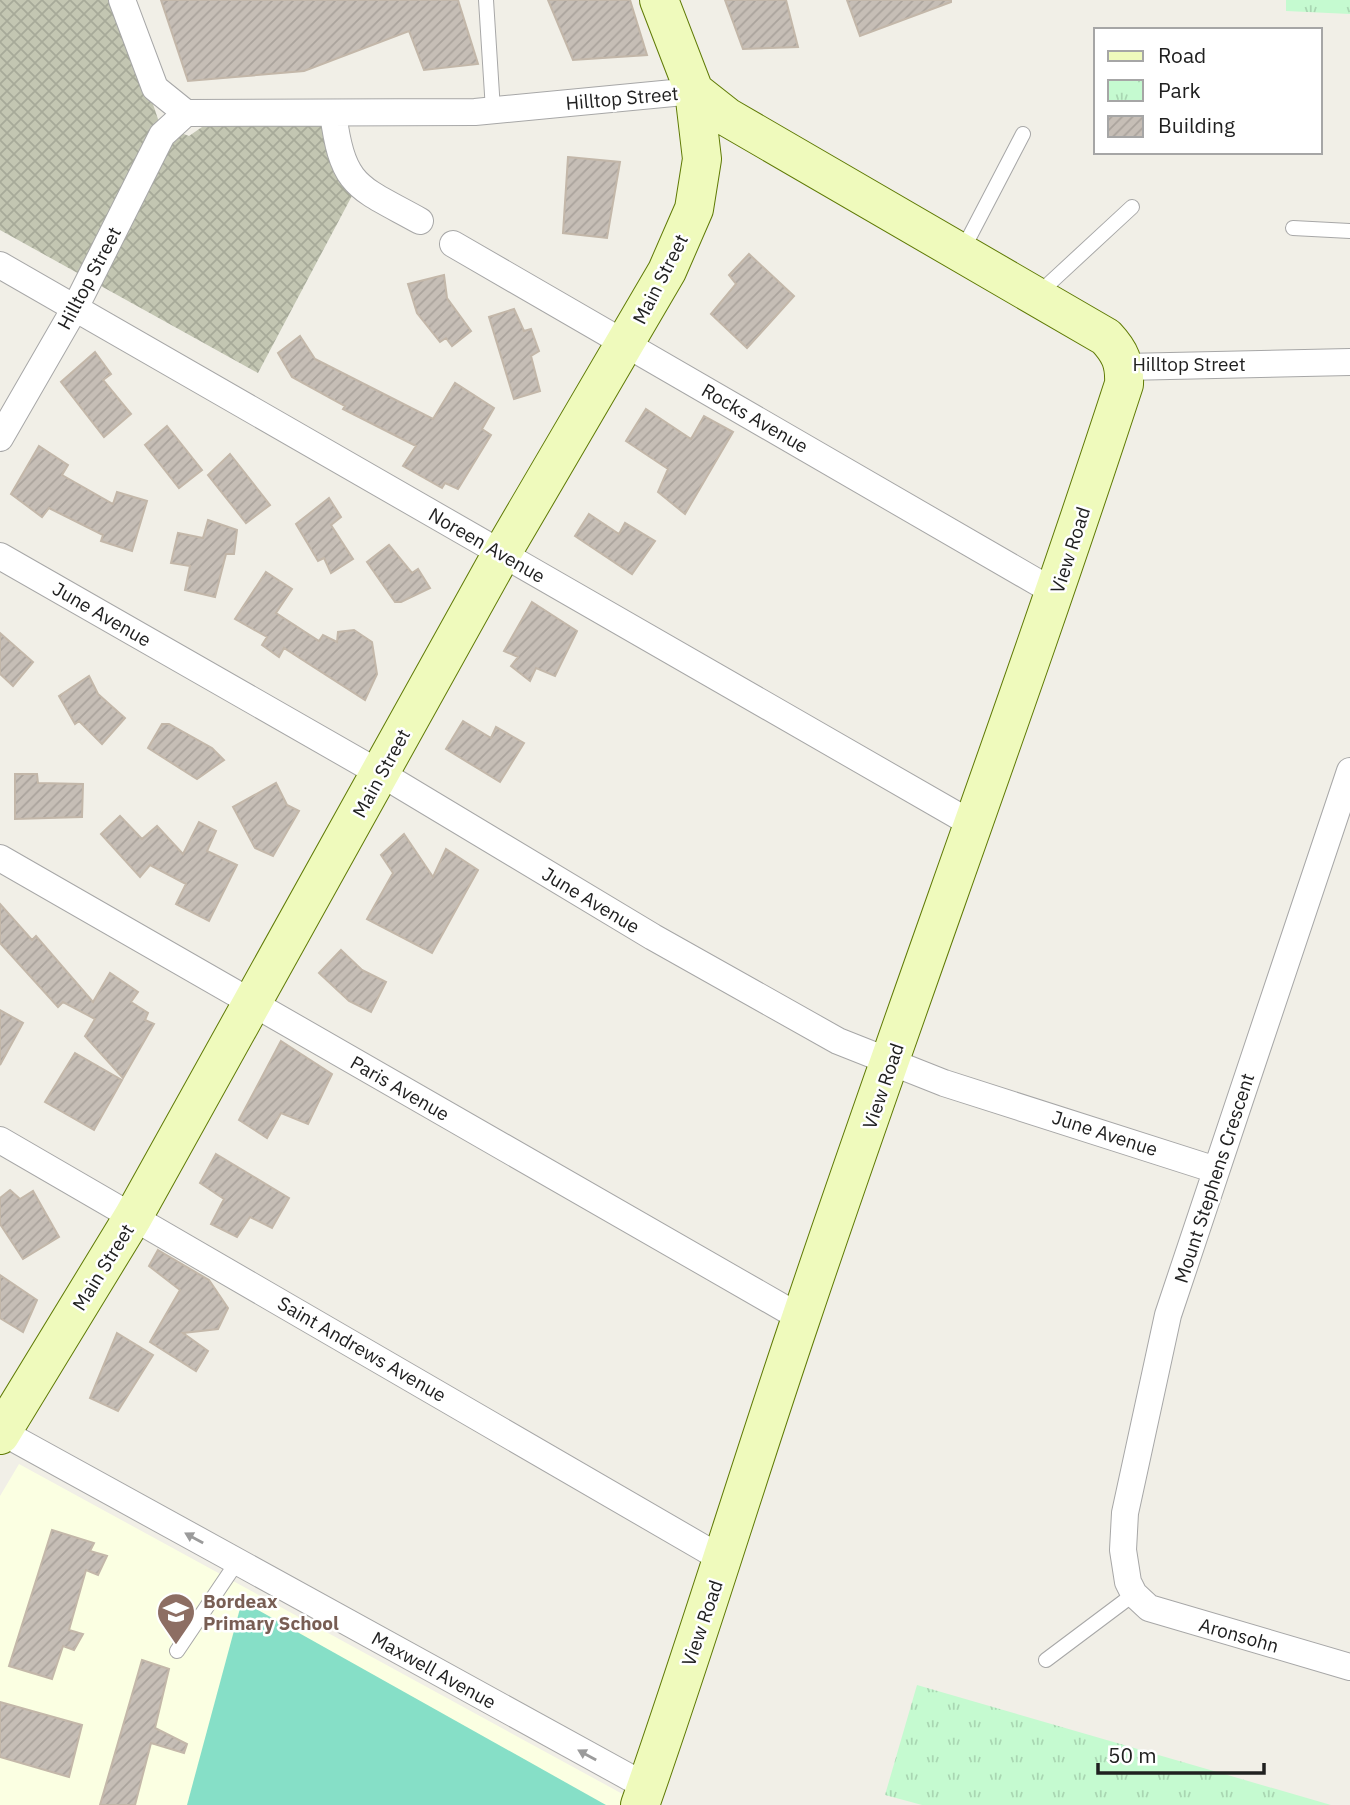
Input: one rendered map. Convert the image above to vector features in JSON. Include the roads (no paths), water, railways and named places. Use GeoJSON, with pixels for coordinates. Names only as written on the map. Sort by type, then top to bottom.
{"type":"FeatureCollection","features":[{"type":"Feature","properties":{"kind":"street"},"geometry":{"type":"LineString","coordinates":[[122,0],[155,88],[186,113]]}},
{"type":"Feature","properties":{"kind":"street","name":"Main Street"},"geometry":{"type":"LineString","coordinates":[[1,1433],[133,1217],[502,553],[667,271],[694,209],[702,159],[694,91],[659,0]]}},
{"type":"Feature","properties":{"kind":"street","name":"Hilltop Street"},"geometry":{"type":"LineString","coordinates":[[0,438],[75,308],[163,135],[186,113],[493,110],[694,91],[727,117],[1105,337],[1118,350],[1125,367],[1350,362]]}},
{"type":"Feature","properties":{"kind":"street"},"geometry":{"type":"LineString","coordinates":[[333,113],[338,152],[347,173],[368,192],[419,221]]}},
{"type":"Feature","properties":{"kind":"street","name":"Rocks Avenue"},"geometry":{"type":"LineString","coordinates":[[453,244],[1056,593]]}},
{"type":"Feature","properties":{"kind":"street","name":"Noreen Avenue"},"geometry":{"type":"LineString","coordinates":[[0,265],[974,824]]}},
{"type":"Feature","properties":{"kind":"street","name":"View Road"},"geometry":{"type":"LineString","coordinates":[[644,1796],[724,1560],[801,1318],[1056,593],[1124,384],[1125,367]]}},
{"type":"Feature","properties":{"kind":"street","name":"June Avenue"},"geometry":{"type":"LineString","coordinates":[[0,556],[381,774],[653,937],[838,1041],[891,1064],[1216,1170]]}},
{"type":"Feature","properties":{"kind":"street","name":"Mount Stephens Crescent"},"geometry":{"type":"LineString","coordinates":[[1134,1594],[1128,1582],[1123,1550],[1125,1513],[1135,1455],[1168,1315],[1350,771]]}},
{"type":"Feature","properties":{"kind":"street","name":"Paris Avenue"},"geometry":{"type":"LineString","coordinates":[[0,858],[801,1318]]}},
{"type":"Feature","properties":{"kind":"street","name":"Saint Andrews Avenue"},"geometry":{"type":"LineString","coordinates":[[0,1140],[724,1560]]}},
{"type":"Feature","properties":{"kind":"street","name":"Maxwell Avenue"},"geometry":{"type":"LineString","coordinates":[[1,1433],[237,1562],[644,1796]]}},
{"type":"Feature","properties":{"kind":"street","name":"Aronsohn"},"geometry":{"type":"LineString","coordinates":[[1134,1594],[1159,1613],[1350,1667]]}},
{"type":"Feature","properties":{"kind":"lane"},"geometry":{"type":"LineString","coordinates":[[486,0],[493,110]]}},
{"type":"Feature","properties":{"kind":"lane"},"geometry":{"type":"LineString","coordinates":[[961,253],[1023,134]]}},
{"type":"Feature","properties":{"kind":"lane"},"geometry":{"type":"LineString","coordinates":[[1035,296],[1132,207]]}},
{"type":"Feature","properties":{"kind":"lane"},"geometry":{"type":"LineString","coordinates":[[1293,228],[1350,231]]}},
{"type":"Feature","properties":{"kind":"lane"},"geometry":{"type":"LineString","coordinates":[[177,1651],[237,1562]]}},
{"type":"Feature","properties":{"kind":"lane"},"geometry":{"type":"LineString","coordinates":[[1046,1660],[1134,1594]]}},
{"type":"Feature","properties":{"kind":"place","name":"Bordeax Primary School"},"geometry":{"type":"Point","coordinates":[176,1646]}}]}
